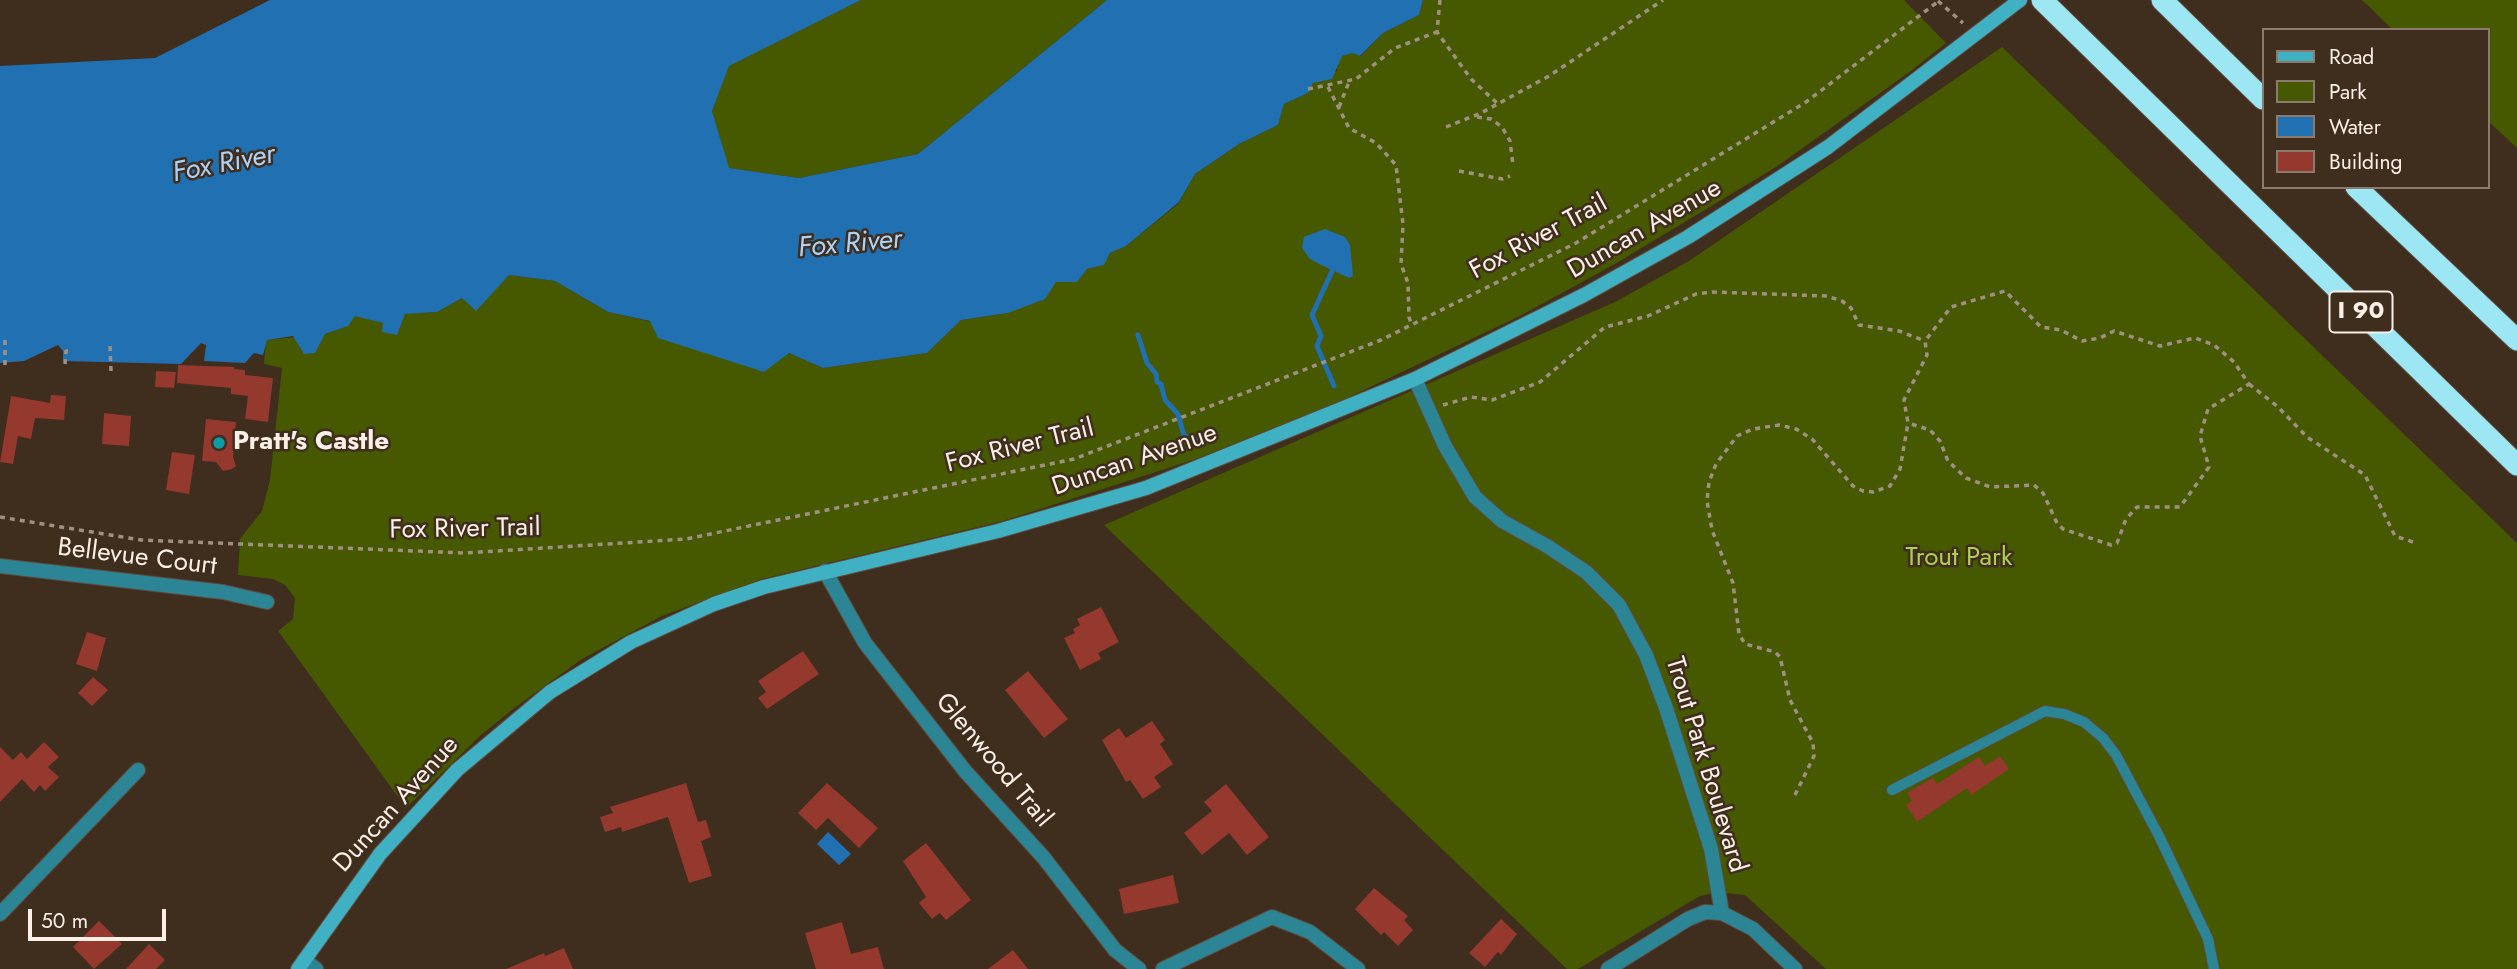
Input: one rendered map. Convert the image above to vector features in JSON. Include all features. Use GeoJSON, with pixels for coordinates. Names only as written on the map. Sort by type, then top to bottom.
{"type":"FeatureCollection","features":[{"type":"Feature","properties":{"kind":"highway","name":"I 90"},"geometry":{"type":"LineString","coordinates":[[2042,0],[2517,465]]}},
{"type":"Feature","properties":{"kind":"highway"},"geometry":{"type":"LineString","coordinates":[[2162,0],[2262,99]]}},
{"type":"Feature","properties":{"kind":"highway"},"geometry":{"type":"LineString","coordinates":[[2358,189],[2517,340]]}},
{"type":"Feature","properties":{"kind":"street","name":"Duncan Avenue"},"geometry":{"type":"LineString","coordinates":[[306,966],[355,887],[401,830],[457,770],[522,713],[590,666],[667,625],[740,595],[825,571],[998,531],[1146,488],[1415,379],[1584,295],[1688,237],[1828,147],[2020,0]]}},
{"type":"Feature","properties":{"kind":"street","name":"Trout Park Boulevard"},"geometry":{"type":"LineString","coordinates":[[1415,379],[1465,482],[1488,510],[1516,531],[1567,558],[1598,582],[1619,605],[1646,656],[1666,708],[1711,849],[1722,913],[1752,929],[1796,969]]}},
{"type":"Feature","properties":{"kind":"street","name":"Bellevue Court"},"geometry":{"type":"LineString","coordinates":[[0,566],[221,592],[267,602]]}},
{"type":"Feature","properties":{"kind":"street","name":"Glenwood Trail"},"geometry":{"type":"LineString","coordinates":[[825,571],[865,643],[962,767],[1044,858],[1115,950],[1139,969]]}},
{"type":"Feature","properties":{"kind":"street"},"geometry":{"type":"LineString","coordinates":[[0,914],[138,770]]}},
{"type":"Feature","properties":{"kind":"street"},"geometry":{"type":"LineString","coordinates":[[1608,969],[1688,919],[1705,912],[1722,913]]}},
{"type":"Feature","properties":{"kind":"street"},"geometry":{"type":"LineString","coordinates":[[1163,969],[1272,917],[1310,932],[1357,969]]}},
{"type":"Feature","properties":{"kind":"lane"},"geometry":{"type":"LineString","coordinates":[[1892,790],[2045,711],[2064,714],[2084,722],[2103,738],[2116,755],[2159,836],[2208,939],[2214,969]]}},
{"type":"Feature","properties":{"kind":"path"},"geometry":{"type":"LineString","coordinates":[[1440,0],[1437,32],[1471,79],[1497,103]]}},
{"type":"Feature","properties":{"kind":"path"},"geometry":{"type":"LineString","coordinates":[[1446,127],[1472,117],[1549,76],[1663,0]]}},
{"type":"Feature","properties":{"kind":"path"},"geometry":{"type":"LineString","coordinates":[[1939,1],[1975,37]]}},
{"type":"Feature","properties":{"kind":"path","name":"Fox River Trail"},"geometry":{"type":"LineString","coordinates":[[0,517],[141,540],[437,552],[686,539],[1074,459],[1337,358],[1412,326],[1576,243],[1696,172],[1806,102],[1939,1]]}},
{"type":"Feature","properties":{"kind":"path"},"geometry":{"type":"LineString","coordinates":[[1308,89],[1328,87],[1356,79],[1395,48],[1437,32]]}},
{"type":"Feature","properties":{"kind":"path"},"geometry":{"type":"LineString","coordinates":[[1338,108],[1350,80]]}},
{"type":"Feature","properties":{"kind":"path"},"geometry":{"type":"LineString","coordinates":[[1328,87],[1349,128],[1376,143],[1396,165],[1404,225],[1401,264],[1408,283],[1409,317],[1412,326]]}},
{"type":"Feature","properties":{"kind":"path"},"geometry":{"type":"LineString","coordinates":[[1472,117],[1486,117],[1499,122],[1510,141],[1513,166]]}},
{"type":"Feature","properties":{"kind":"path"},"geometry":{"type":"LineString","coordinates":[[1459,172],[1502,179],[1510,176]]}},
{"type":"Feature","properties":{"kind":"path"},"geometry":{"type":"LineString","coordinates":[[1795,795],[1814,756],[1813,743],[1790,700],[1780,657],[1775,652],[1745,644],[1740,634],[1733,583],[1712,530],[1707,501],[1709,482],[1726,447],[1737,436],[1753,429],[1779,425],[1812,439],[1853,486],[1873,492],[1891,486],[1896,480],[1908,423],[1905,400],[1927,355],[1925,341],[1951,307],[2005,291],[2033,320],[2047,330],[2061,330],[2082,341],[2100,338],[2114,331],[2160,346],[2195,338],[2214,345],[2234,362],[2249,384],[2258,389],[2307,437],[2365,475],[2395,537],[2416,543]]}},
{"type":"Feature","properties":{"kind":"path"},"geometry":{"type":"LineString","coordinates":[[1428,410],[1471,397],[1492,400],[1540,382],[1605,327],[1647,316],[1696,294],[1712,292],[1804,295],[1842,301],[1851,309],[1859,325],[1899,331],[1925,341]]}},
{"type":"Feature","properties":{"kind":"path"},"geometry":{"type":"LineString","coordinates":[[5,340],[5,365]]}},
{"type":"Feature","properties":{"kind":"path"},"geometry":{"type":"LineString","coordinates":[[110,345],[111,371]]}},
{"type":"Feature","properties":{"kind":"path"},"geometry":{"type":"LineString","coordinates":[[65,365],[66,351],[71,351]]}},
{"type":"Feature","properties":{"kind":"path"},"geometry":{"type":"LineString","coordinates":[[1908,423],[1930,430],[1940,441],[1948,461],[1966,478],[1990,487],[2034,485],[2048,502],[2057,523],[2075,535],[2111,545],[2117,543],[2124,522],[2141,505],[2180,507],[2209,467],[2204,458],[2200,436],[2208,410],[2249,384]]}},
{"type":"Feature","properties":{"kind":"green space"},"geometry":{"type":"Polygon","coordinates":[[[861,0],[1107,0],[918,154],[799,178],[728,168],[712,111],[728,66],[861,0]]]}},
{"type":"Feature","properties":{"kind":"green space"},"geometry":{"type":"Polygon","coordinates":[[[1423,0],[1904,0],[1946,43],[1776,167],[1615,264],[1520,316],[1343,400],[1196,459],[1003,521],[762,579],[662,616],[582,659],[517,706],[481,735],[406,808],[278,631],[293,619],[295,598],[285,585],[273,579],[238,575],[240,539],[262,511],[270,480],[282,368],[264,364],[266,340],[325,334],[347,326],[355,315],[383,323],[405,314],[437,312],[462,298],[499,285],[509,275],[555,281],[608,312],[789,353],[823,368],[927,353],[961,320],[1008,313],[1056,282],[1076,282],[1087,269],[1103,265],[1110,253],[1126,246],[1179,203],[1195,174],[1239,144],[1278,125],[1284,104],[1308,93],[1313,83],[1337,71],[1337,62],[1342,56],[1353,53],[1361,56],[1383,33],[1419,15],[1423,0]]]}},
{"type":"Feature","properties":{"kind":"green space"},"geometry":{"type":"Polygon","coordinates":[[[2362,0],[2517,0],[2517,148],[2489,122],[2489,28],[2391,28],[2362,0]]]}},
{"type":"Feature","properties":{"kind":"green space","name":"Trout Park"},"geometry":{"type":"Polygon","coordinates":[[[2002,47],[2517,543],[2517,969],[1826,969],[1745,895],[1715,892],[1698,897],[1578,969],[1567,969],[1104,525],[1615,302],[1689,261],[2002,47]]]}},
{"type":"Feature","properties":{"kind":"water","name":"Fox River"},"geometry":{"type":"Polygon","coordinates":[[[270,0],[861,0],[729,66],[712,111],[729,168],[799,178],[918,154],[1107,0],[1423,0],[1419,15],[1383,33],[1360,56],[1353,53],[1342,56],[1332,79],[1313,83],[1308,93],[1284,104],[1278,125],[1239,144],[1195,174],[1179,202],[1126,246],[1110,253],[1104,265],[1087,269],[1077,282],[1056,282],[1045,299],[1008,313],[961,320],[927,353],[823,368],[789,353],[764,372],[658,338],[650,321],[608,312],[555,281],[509,275],[476,311],[462,298],[437,312],[405,314],[397,335],[382,332],[383,323],[355,316],[348,326],[325,334],[315,353],[304,354],[293,336],[267,340],[263,355],[254,353],[245,363],[204,361],[206,345],[201,343],[181,364],[63,361],[63,351],[58,345],[24,361],[0,363],[0,66],[155,58],[270,0]]]}},
{"type":"Feature","properties":{"kind":"water"},"geometry":{"type":"Polygon","coordinates":[[[1325,229],[1345,237],[1350,245],[1353,276],[1349,278],[1319,264],[1309,258],[1302,248],[1304,237],[1325,229]]]}},
{"type":"Feature","properties":{"kind":"water"},"geometry":{"type":"Polygon","coordinates":[[[828,832],[851,854],[839,865],[817,844],[828,832]]]}},
{"type":"Feature","properties":{"kind":"building"},"geometry":{"type":"Polygon","coordinates":[[[178,365],[234,367],[245,370],[245,375],[273,378],[268,422],[245,419],[248,396],[231,394],[231,388],[177,383],[178,365]]]}},
{"type":"Feature","properties":{"kind":"building"},"geometry":{"type":"Polygon","coordinates":[[[156,371],[176,372],[174,388],[155,387],[156,371]]]}},
{"type":"Feature","properties":{"kind":"building"},"geometry":{"type":"Polygon","coordinates":[[[51,395],[66,396],[64,420],[35,418],[31,439],[18,436],[13,464],[0,462],[11,396],[50,403],[51,395]]]}},
{"type":"Feature","properties":{"kind":"building"},"geometry":{"type":"Polygon","coordinates":[[[104,413],[131,416],[129,446],[102,444],[104,413]]]}},
{"type":"Feature","properties":{"kind":"building","name":"Pratt's Castle"},"geometry":{"type":"Polygon","coordinates":[[[206,419],[236,422],[233,457],[236,466],[232,469],[223,471],[216,462],[202,461],[206,419]]]}},
{"type":"Feature","properties":{"kind":"building"},"geometry":{"type":"Polygon","coordinates":[[[172,452],[195,455],[189,494],[166,490],[172,452]]]}},
{"type":"Feature","properties":{"kind":"building"},"geometry":{"type":"Polygon","coordinates":[[[1101,607],[1119,642],[1098,653],[1101,659],[1080,670],[1064,638],[1075,633],[1073,629],[1080,625],[1077,619],[1101,607]]]}},
{"type":"Feature","properties":{"kind":"building"},"geometry":{"type":"Polygon","coordinates":[[[87,632],[106,638],[97,671],[76,664],[87,632]]]}},
{"type":"Feature","properties":{"kind":"building"},"geometry":{"type":"Polygon","coordinates":[[[803,651],[819,674],[767,709],[758,698],[766,692],[758,681],[803,651]]]}},
{"type":"Feature","properties":{"kind":"building"},"geometry":{"type":"Polygon","coordinates":[[[1028,671],[1068,719],[1044,738],[1005,690],[1028,671]]]}},
{"type":"Feature","properties":{"kind":"building"},"geometry":{"type":"Polygon","coordinates":[[[93,677],[108,690],[92,706],[78,693],[93,677]]]}},
{"type":"Feature","properties":{"kind":"building"},"geometry":{"type":"Polygon","coordinates":[[[1152,721],[1165,740],[1160,744],[1173,764],[1154,777],[1161,787],[1143,799],[1130,780],[1126,782],[1102,740],[1119,728],[1126,738],[1152,721]]]}},
{"type":"Feature","properties":{"kind":"building"},"geometry":{"type":"Polygon","coordinates":[[[44,742],[59,757],[48,767],[59,777],[45,791],[40,785],[34,792],[22,779],[0,802],[0,747],[13,760],[21,752],[27,759],[44,742]]]}},
{"type":"Feature","properties":{"kind":"building"},"geometry":{"type":"Polygon","coordinates":[[[2000,756],[2009,769],[1971,795],[1967,788],[1917,822],[1906,805],[1912,801],[1907,793],[1933,778],[1937,784],[1979,757],[1985,766],[2000,756]]]}},
{"type":"Feature","properties":{"kind":"building"},"geometry":{"type":"Polygon","coordinates":[[[686,783],[698,822],[706,820],[711,837],[701,841],[712,876],[689,883],[668,817],[622,832],[621,827],[605,832],[600,817],[613,813],[610,807],[686,783]]]}},
{"type":"Feature","properties":{"kind":"building"},"geometry":{"type":"Polygon","coordinates":[[[827,783],[878,828],[859,848],[828,818],[816,830],[798,813],[827,783]]]}},
{"type":"Feature","properties":{"kind":"building"},"geometry":{"type":"Polygon","coordinates":[[[1226,784],[1269,837],[1247,855],[1229,833],[1202,855],[1184,833],[1212,811],[1204,802],[1226,784]]]}},
{"type":"Feature","properties":{"kind":"building"},"geometry":{"type":"Polygon","coordinates":[[[926,843],[971,900],[946,920],[940,913],[932,919],[919,903],[926,897],[903,861],[926,843]]]}},
{"type":"Feature","properties":{"kind":"building"},"geometry":{"type":"Polygon","coordinates":[[[1173,875],[1179,903],[1124,914],[1119,889],[1173,875]]]}},
{"type":"Feature","properties":{"kind":"building"},"geometry":{"type":"Polygon","coordinates":[[[1374,888],[1408,916],[1404,920],[1413,930],[1398,946],[1384,932],[1381,935],[1355,909],[1374,888]]]}},
{"type":"Feature","properties":{"kind":"building"},"geometry":{"type":"Polygon","coordinates":[[[1501,919],[1517,934],[1501,955],[1498,952],[1485,967],[1469,953],[1501,919]]]}},
{"type":"Feature","properties":{"kind":"building"},"geometry":{"type":"Polygon","coordinates":[[[99,921],[122,944],[94,969],[73,947],[99,921]]]}},
{"type":"Feature","properties":{"kind":"building"},"geometry":{"type":"Polygon","coordinates":[[[842,922],[851,954],[878,947],[884,969],[816,969],[805,933],[842,922]]]}},
{"type":"Feature","properties":{"kind":"building"},"geometry":{"type":"Polygon","coordinates":[[[149,944],[165,960],[156,969],[126,969],[149,944]]]}},
{"type":"Feature","properties":{"kind":"building"},"geometry":{"type":"Polygon","coordinates":[[[564,948],[573,969],[506,969],[544,953],[545,956],[564,948]]]}},
{"type":"Feature","properties":{"kind":"building"},"geometry":{"type":"Polygon","coordinates":[[[1013,950],[1028,969],[988,969],[1013,950]]]}},
{"type":"Feature","properties":{"kind":"waterway"},"geometry":{"type":"LineString","coordinates":[[1333,269],[1312,315],[1321,336],[1317,346],[1334,386]]}},
{"type":"Feature","properties":{"kind":"waterway"},"geometry":{"type":"LineString","coordinates":[[1138,335],[1147,363],[1156,374],[1157,382],[1161,384],[1165,400],[1178,414],[1184,436],[1198,440]]}},
{"type":"Feature","properties":{"kind":"place","name":"Pratt's Castle"},"geometry":{"type":"Point","coordinates":[219,443]}}]}
